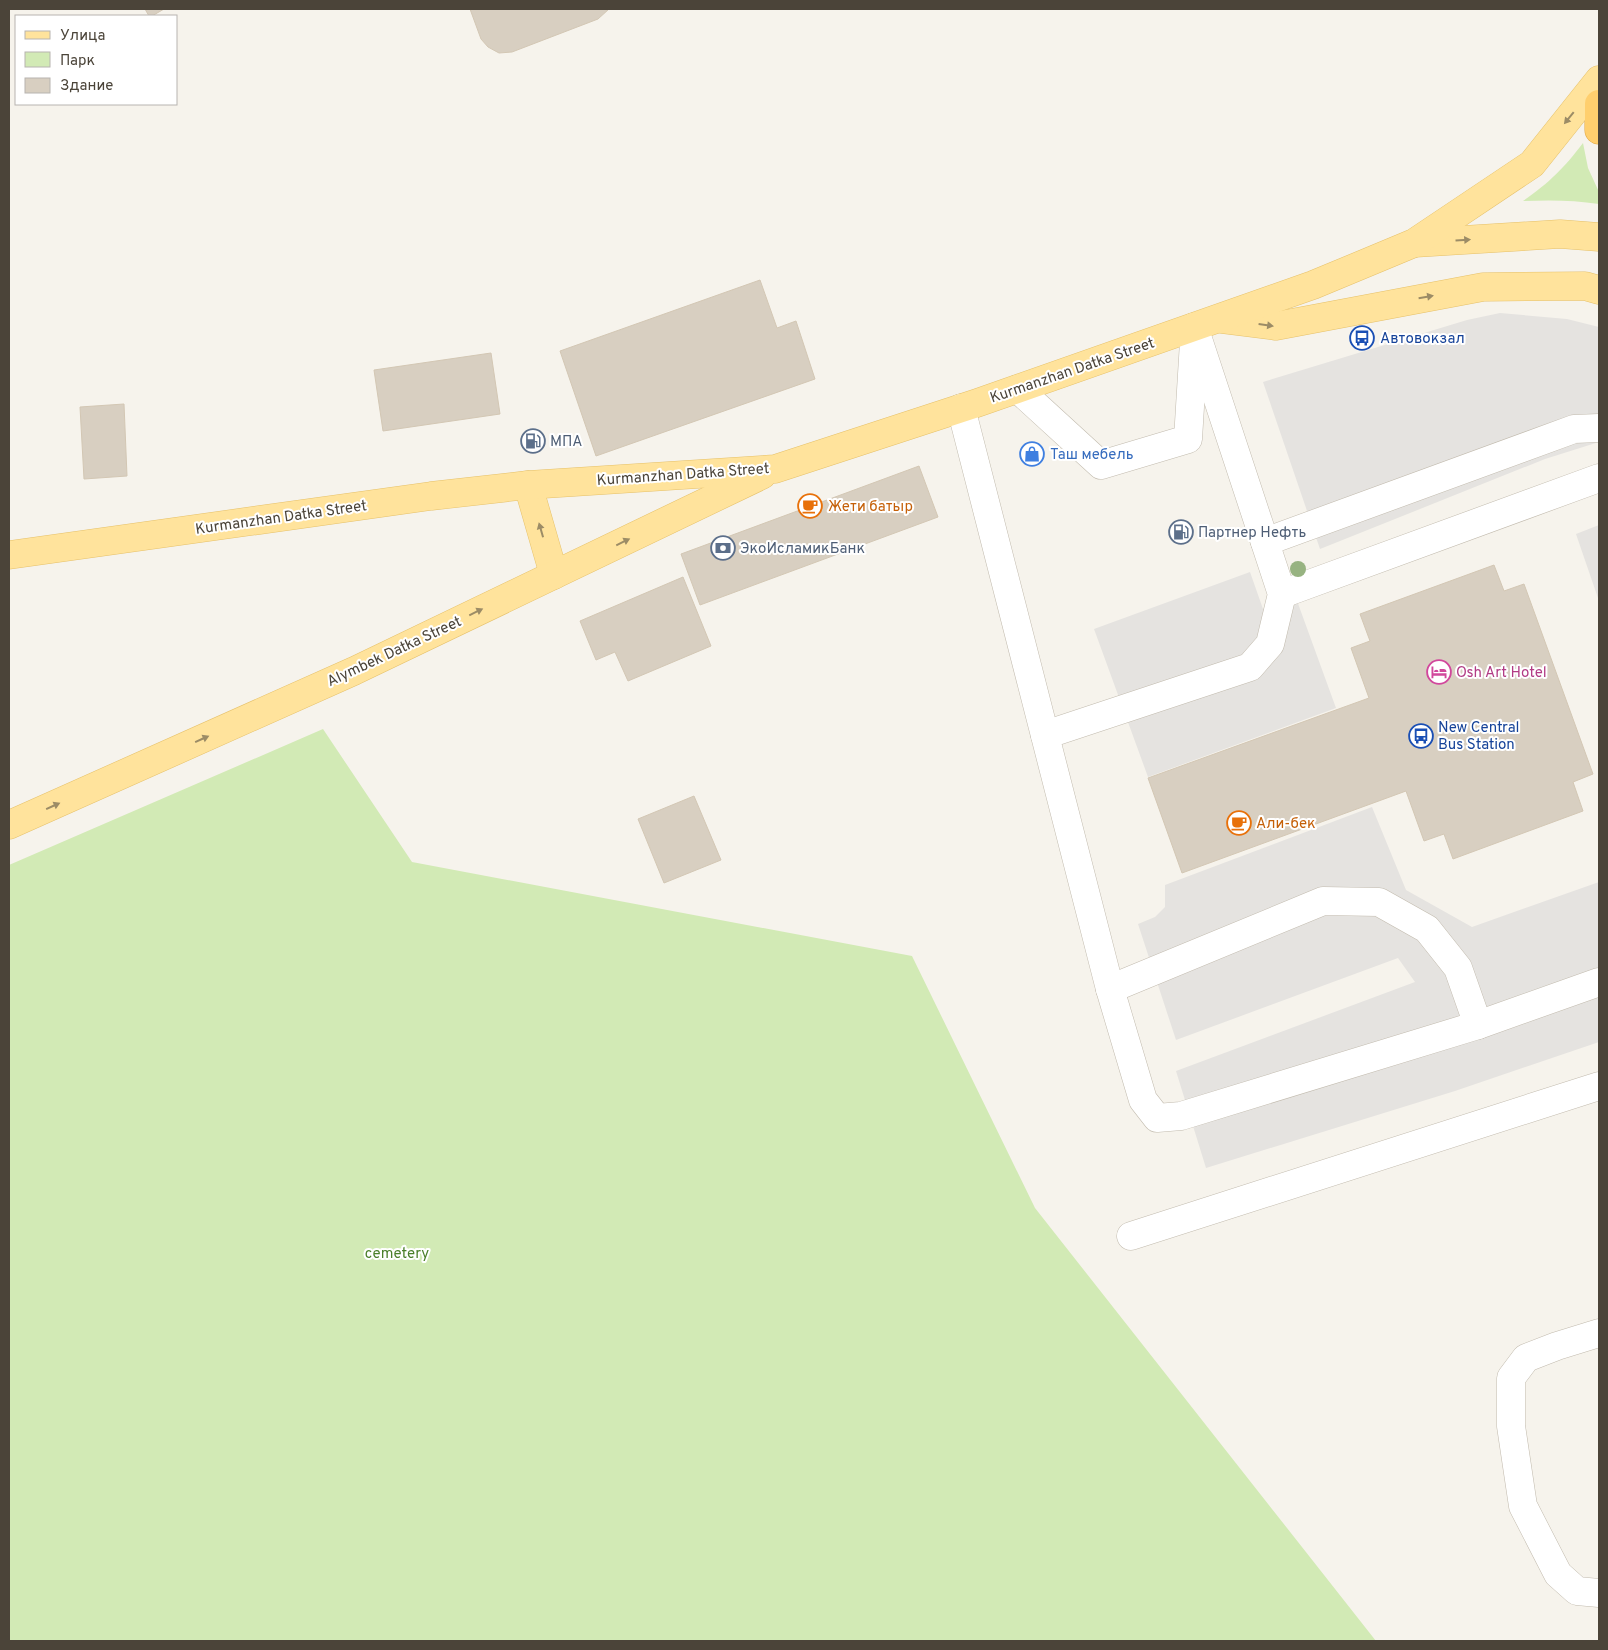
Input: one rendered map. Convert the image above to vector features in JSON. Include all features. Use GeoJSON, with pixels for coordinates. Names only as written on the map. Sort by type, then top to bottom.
{"type":"FeatureCollection","features":[{"type":"Feature","properties":{"kind":"highway"},"geometry":{"type":"LineString","coordinates":[[1599,104],[1599,130]]}},
{"type":"Feature","properties":{"kind":"main road","name":"Kurmanzhan Datka Street"},"geometry":{"type":"LineString","coordinates":[[9,555],[528,484],[775,469],[961,408],[1313,285],[1414,243],[1532,164],[1599,80]]}},
{"type":"Feature","properties":{"kind":"main road","name":"Kurmanzhan Datka Street"},"geometry":{"type":"LineString","coordinates":[[1414,243],[1560,234],[1599,237]]}},
{"type":"Feature","properties":{"kind":"main road"},"geometry":{"type":"LineString","coordinates":[[1206,322],[1276,326],[1483,287],[1585,286],[1599,290]]}},
{"type":"Feature","properties":{"kind":"main road","name":"Alymbek Datka Street"},"geometry":{"type":"LineString","coordinates":[[9,825],[354,671],[775,469]]}},
{"type":"Feature","properties":{"kind":"main road"},"geometry":{"type":"LineString","coordinates":[[528,484],[554,575]]}},
{"type":"Feature","properties":{"kind":"lane"},"geometry":{"type":"LineString","coordinates":[[1018,388],[1101,465],[1188,440],[1206,322]]}},
{"type":"Feature","properties":{"kind":"lane"},"geometry":{"type":"LineString","coordinates":[[1045,735],[1250,667],[1270,644],[1282,594],[1265,542],[1206,322]]}},
{"type":"Feature","properties":{"kind":"lane"},"geometry":{"type":"LineString","coordinates":[[961,408],[1110,989],[1143,1100],[1157,1118],[1181,1116],[1478,1025],[1599,982]]}},
{"type":"Feature","properties":{"kind":"lane"},"geometry":{"type":"LineString","coordinates":[[1265,542],[1574,429],[1599,428]]}},
{"type":"Feature","properties":{"kind":"lane"},"geometry":{"type":"LineString","coordinates":[[1282,594],[1599,478]]}},
{"type":"Feature","properties":{"kind":"lane"},"geometry":{"type":"LineString","coordinates":[[1110,989],[1323,901],[1379,902],[1427,929],[1458,968],[1478,1025]]}},
{"type":"Feature","properties":{"kind":"lane"},"geometry":{"type":"LineString","coordinates":[[1131,1236],[1599,1086]]}},
{"type":"Feature","properties":{"kind":"lane"},"geometry":{"type":"LineString","coordinates":[[1599,1333],[1556,1346],[1526,1358],[1511,1378],[1511,1426],[1523,1506],[1558,1574],[1577,1592],[1599,1593]]}},
{"type":"Feature","properties":{"kind":"green space"},"geometry":{"type":"Polygon","coordinates":[[[1583,143],[1588,168],[1599,192],[1599,204],[1523,201],[1556,175],[1583,143]]]}},
{"type":"Feature","properties":{"kind":"green space","name":"cemetery"},"geometry":{"type":"Polygon","coordinates":[[[323,729],[412,862],[912,956],[1035,1208],[1376,1641],[9,1641],[9,865],[323,729]]]}},
{"type":"Feature","properties":{"kind":"shaded area"},"geometry":{"type":"Polygon","coordinates":[[[1500,313],[1567,319],[1599,327],[1599,442],[1545,459],[1320,549],[1263,382],[1467,320],[1500,313]]]}},
{"type":"Feature","properties":{"kind":"shaded area"},"geometry":{"type":"Polygon","coordinates":[[[1599,525],[1599,601],[1576,534],[1599,525]]]}},
{"type":"Feature","properties":{"kind":"shaded area"},"geometry":{"type":"Polygon","coordinates":[[[1250,572],[1263,609],[1296,598],[1336,708],[1148,777],[1094,629],[1250,572]]]}},
{"type":"Feature","properties":{"kind":"shaded area"},"geometry":{"type":"Polygon","coordinates":[[[1372,807],[1406,890],[1472,927],[1599,882],[1599,1042],[1455,1091],[1206,1168],[1176,1071],[1415,982],[1398,958],[1176,1040],[1138,924],[1155,917],[1165,907],[1165,885],[1372,807]]]}},
{"type":"Feature","properties":{"kind":"building"},"geometry":{"type":"Polygon","coordinates":[[[145,9],[164,9],[154,15],[148,15],[145,9]]]}},
{"type":"Feature","properties":{"kind":"building"},"geometry":{"type":"Polygon","coordinates":[[[470,9],[609,9],[598,19],[512,52],[499,53],[488,47],[481,39],[470,9]]]}},
{"type":"Feature","properties":{"kind":"building"},"geometry":{"type":"Polygon","coordinates":[[[760,280],[777,328],[796,321],[815,379],[596,456],[560,351],[760,280]]]}},
{"type":"Feature","properties":{"kind":"building"},"geometry":{"type":"Polygon","coordinates":[[[491,353],[500,414],[383,431],[374,370],[491,353]]]}},
{"type":"Feature","properties":{"kind":"building"},"geometry":{"type":"Polygon","coordinates":[[[124,404],[127,476],[84,479],[80,407],[124,404]]]}},
{"type":"Feature","properties":{"kind":"building"},"geometry":{"type":"Polygon","coordinates":[[[919,466],[938,517],[700,605],[681,554],[919,466]]]}},
{"type":"Feature","properties":{"kind":"building","name":"New Central Bus Station"},"geometry":{"type":"Polygon","coordinates":[[[1494,565],[1504,591],[1524,584],[1593,774],[1573,782],[1583,811],[1453,859],[1444,834],[1424,841],[1406,791],[1182,873],[1148,778],[1369,698],[1351,648],[1370,641],[1360,614],[1494,565]]]}},
{"type":"Feature","properties":{"kind":"building"},"geometry":{"type":"Polygon","coordinates":[[[683,577],[711,646],[628,681],[615,652],[596,660],[580,621],[683,577]]]}},
{"type":"Feature","properties":{"kind":"building"},"geometry":{"type":"Polygon","coordinates":[[[694,796],[721,860],[664,883],[638,819],[694,796]]]}},
{"type":"Feature","properties":{"kind":"place","name":"Автовокзал"},"geometry":{"type":"Point","coordinates":[1362,338]}},
{"type":"Feature","properties":{"kind":"place","name":"МПА"},"geometry":{"type":"Point","coordinates":[533,441]}},
{"type":"Feature","properties":{"kind":"place","name":"Таш мебель"},"geometry":{"type":"Point","coordinates":[1032,454]}},
{"type":"Feature","properties":{"kind":"place","name":"Жети батыр"},"geometry":{"type":"Point","coordinates":[810,506]}},
{"type":"Feature","properties":{"kind":"place","name":"Партнер Нефть"},"geometry":{"type":"Point","coordinates":[1181,532]}},
{"type":"Feature","properties":{"kind":"place","name":"ЭкоИсламикБанк"},"geometry":{"type":"Point","coordinates":[723,548]}},
{"type":"Feature","properties":{"kind":"place","name":"Osh Art Hotel"},"geometry":{"type":"Point","coordinates":[1439,672]}},
{"type":"Feature","properties":{"kind":"place","name":"New Central Bus Station"},"geometry":{"type":"Point","coordinates":[1421,736]}},
{"type":"Feature","properties":{"kind":"place","name":"Али-бек"},"geometry":{"type":"Point","coordinates":[1239,823]}}]}
